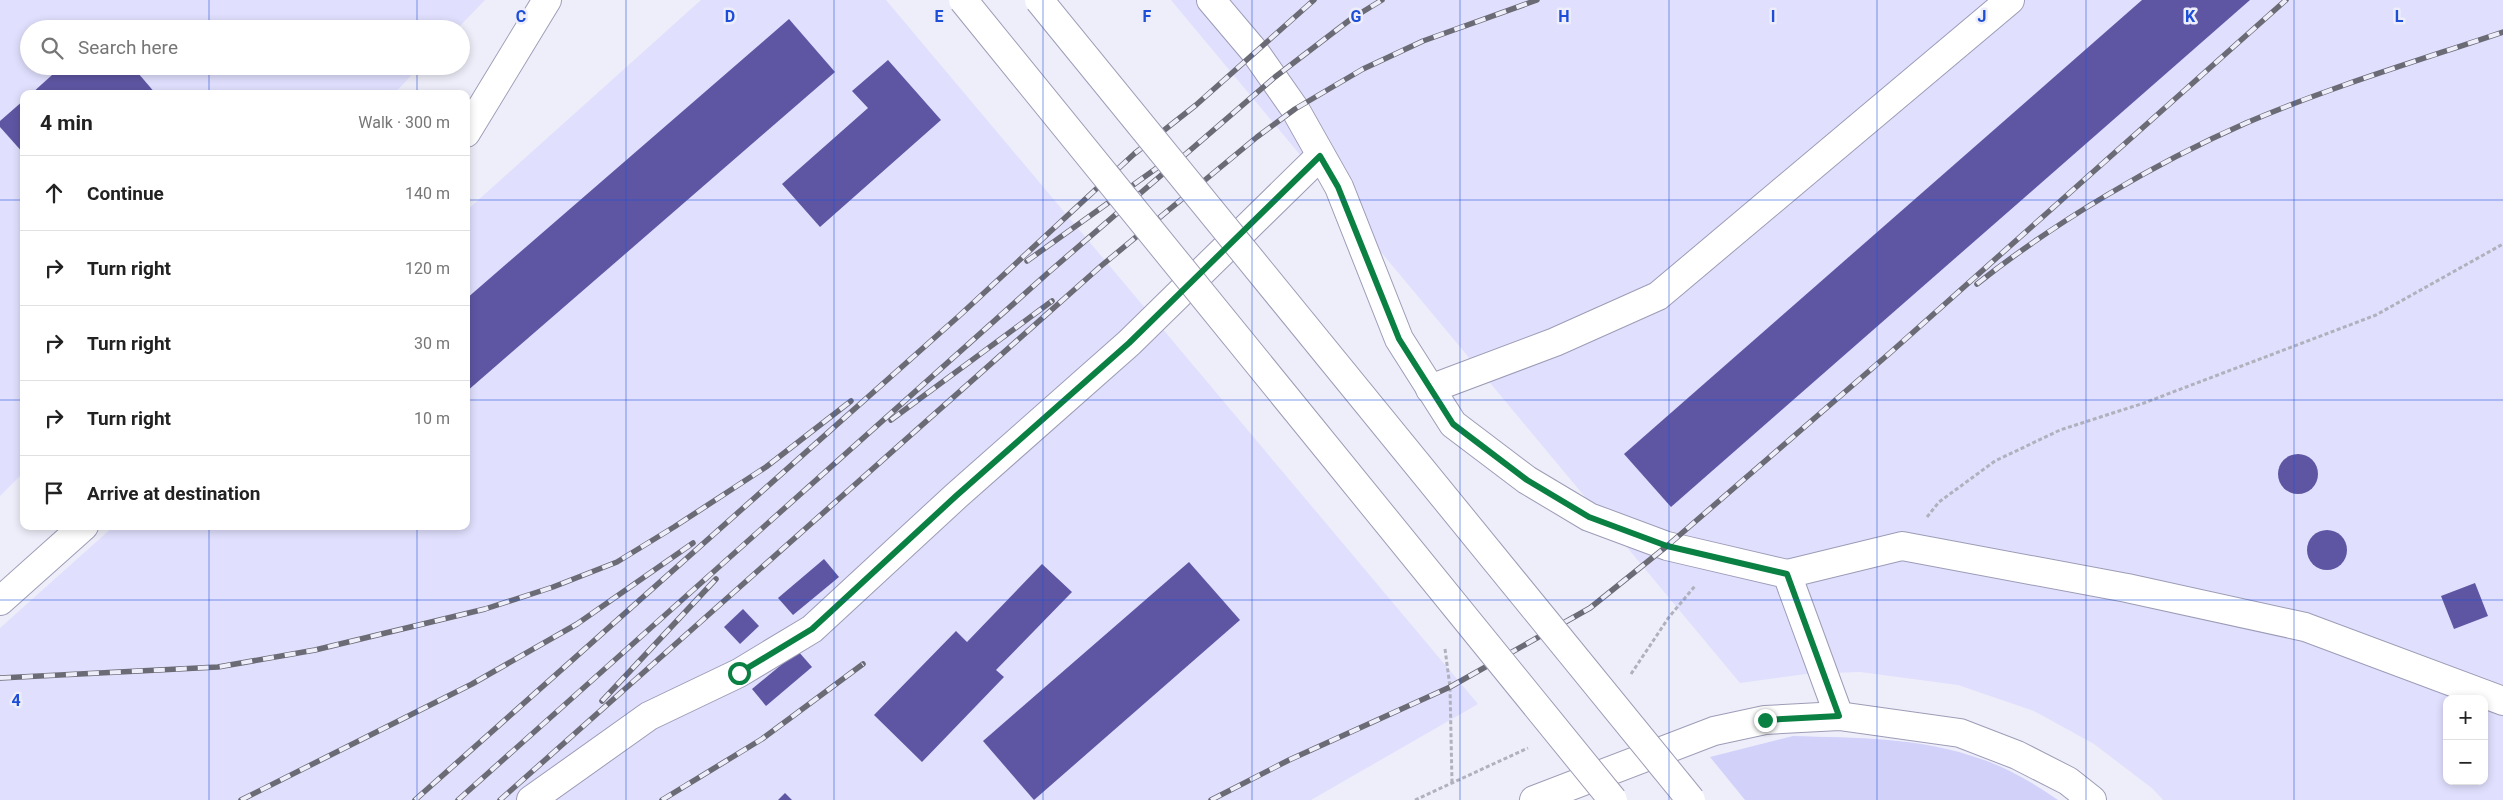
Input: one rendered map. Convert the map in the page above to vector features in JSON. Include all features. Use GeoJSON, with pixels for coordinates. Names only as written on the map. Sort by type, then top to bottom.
{"type":"FeatureCollection","features":[{"type":"Feature","properties":{"kind":"main road"},"geometry":{"type":"LineString","coordinates":[[470,126],[547,0]]}},
{"type":"Feature","properties":{"kind":"main road"},"geometry":{"type":"LineString","coordinates":[[963,0],[1613,800]]}},
{"type":"Feature","properties":{"kind":"main road"},"geometry":{"type":"LineString","coordinates":[[1039,0],[1691,800]]}},
{"type":"Feature","properties":{"kind":"main road"},"geometry":{"type":"LineString","coordinates":[[1211,0],[1274,77],[1295,109],[1338,187],[1399,339],[1453,424],[1527,480],[1589,517],[1667,546],[1787,574],[1902,546],[2127,588],[2305,627],[2503,701]]}},
{"type":"Feature","properties":{"kind":"main road"},"geometry":{"type":"LineString","coordinates":[[1430,389],[1555,342],[1658,296],[2010,0]]}},
{"type":"Feature","properties":{"kind":"main road"},"geometry":{"type":"LineString","coordinates":[[531,800],[649,716],[739,673],[812,629],[956,496],[1129,343],[1320,156]]}},
{"type":"Feature","properties":{"kind":"main road"},"geometry":{"type":"LineString","coordinates":[[0,601],[80,530]]}},
{"type":"Feature","properties":{"kind":"main road"},"geometry":{"type":"LineString","coordinates":[[1787,574],[1839,716]]}},
{"type":"Feature","properties":{"kind":"main road"},"geometry":{"type":"LineString","coordinates":[[1534,800],[1714,731],[1765,720],[1839,716],[1960,733],[2017,756],[2068,781],[2092,800]]}},
{"type":"Feature","properties":{"kind":"path"},"geometry":{"type":"LineString","coordinates":[[1902,546],[1939,502],[1994,461],[2060,430],[2144,402],[2376,316],[2503,244]]}},
{"type":"Feature","properties":{"kind":"shaded area"},"geometry":{"type":"Polygon","coordinates":[[[0,0],[485,0],[466,20],[20,20],[20,75],[412,75],[398,90],[20,90],[20,476],[0,496],[0,0]]]}},
{"type":"Feature","properties":{"kind":"shaded area"},"geometry":{"type":"Polygon","coordinates":[[[701,0],[886,0],[1478,704],[1311,800],[0,800],[0,628],[110,530],[470,530],[470,207],[701,0]]]}},
{"type":"Feature","properties":{"kind":"shaded area"},"geometry":{"type":"Polygon","coordinates":[[[1171,0],[2503,0],[2503,800],[2163,800],[2153,789],[2094,744],[2034,711],[1958,685],[1860,672],[1806,674],[1740,683],[1171,0]]]}},
{"type":"Feature","properties":{"kind":"shaded area"},"geometry":{"type":"Polygon","coordinates":[[[1793,736],[1888,740],[1935,746],[1991,762],[2058,800],[1745,800],[1710,757],[1793,736]]]}},
{"type":"Feature","properties":{"kind":"building"},"geometry":{"type":"Polygon","coordinates":[[[2142,0],[2250,0],[1671,507],[1624,454],[2142,0]]]}},
{"type":"Feature","properties":{"kind":"building"},"geometry":{"type":"Polygon","coordinates":[[[789,19],[835,72],[470,389],[470,296],[789,19]]]}},
{"type":"Feature","properties":{"kind":"building"},"geometry":{"type":"Polygon","coordinates":[[[888,60],[941,120],[820,227],[782,184],[868,108],[852,91],[888,60]]]}},
{"type":"Feature","properties":{"kind":"building"},"geometry":{"type":"Polygon","coordinates":[[[52,75],[140,75],[153,90],[35,90],[52,75]]]}},
{"type":"Feature","properties":{"kind":"building"},"geometry":{"type":"Polygon","coordinates":[[[20,104],[20,150],[0,127],[0,121],[20,104]]]}},
{"type":"Feature","properties":{"kind":"building"},"geometry":{"type":"Polygon","coordinates":[[[2302,454],[2309,457],[2315,463],[2318,474],[2317,482],[2309,491],[2302,494],[2294,494],[2287,491],[2279,482],[2278,470],[2281,463],[2290,455],[2302,454]]]}},
{"type":"Feature","properties":{"kind":"building"},"geometry":{"type":"Polygon","coordinates":[[[2331,530],[2338,533],[2344,539],[2347,550],[2346,558],[2338,567],[2331,570],[2323,570],[2316,567],[2308,558],[2307,546],[2310,539],[2319,531],[2331,530]]]}},
{"type":"Feature","properties":{"kind":"building"},"geometry":{"type":"Polygon","coordinates":[[[824,559],[839,577],[793,615],[778,598],[824,559]]]}},
{"type":"Feature","properties":{"kind":"building"},"geometry":{"type":"Polygon","coordinates":[[[1189,562],[1240,620],[1034,800],[983,741],[1189,562]]]}},
{"type":"Feature","properties":{"kind":"building"},"geometry":{"type":"Polygon","coordinates":[[[1042,564],[1072,592],[996,670],[1004,677],[922,762],[874,715],[956,631],[967,642],[1042,564]]]}},
{"type":"Feature","properties":{"kind":"building"},"geometry":{"type":"Polygon","coordinates":[[[2475,583],[2488,616],[2454,629],[2441,596],[2475,583]]]}},
{"type":"Feature","properties":{"kind":"building"},"geometry":{"type":"Polygon","coordinates":[[[743,609],[759,626],[740,644],[724,627],[743,609]]]}},
{"type":"Feature","properties":{"kind":"building"},"geometry":{"type":"Polygon","coordinates":[[[798,651],[812,667],[766,706],[752,689],[798,651]]]}},
{"type":"Feature","properties":{"kind":"building"},"geometry":{"type":"Polygon","coordinates":[[[785,793],[792,800],[778,800],[785,793]]]}},
{"type":"Feature","properties":{"kind":"railway"},"geometry":{"type":"LineString","coordinates":[[415,800],[959,316],[1134,154],[1196,105],[1314,0]]}},
{"type":"Feature","properties":{"kind":"railway"},"geometry":{"type":"LineString","coordinates":[[458,800],[1049,272],[1275,77],[1351,19],[1382,0]]}},
{"type":"Feature","properties":{"kind":"railway"},"geometry":{"type":"LineString","coordinates":[[500,800],[1101,266],[1257,137],[1295,109],[1363,69],[1423,41],[1537,0]]}},
{"type":"Feature","properties":{"kind":"railway"},"geometry":{"type":"LineString","coordinates":[[1211,800],[1289,760],[1450,687],[1590,608],[1667,546],[1891,352],[2286,0]]}},
{"type":"Feature","properties":{"kind":"railway"},"geometry":{"type":"LineString","coordinates":[[1977,284],[2072,216],[2141,175],[2212,139],[2246,123],[2310,98],[2503,32]]}},
{"type":"Feature","properties":{"kind":"railway"},"geometry":{"type":"LineString","coordinates":[[1027,261],[1175,155]]}},
{"type":"Feature","properties":{"kind":"railway"},"geometry":{"type":"LineString","coordinates":[[891,420],[1052,301]]}},
{"type":"Feature","properties":{"kind":"railway"},"geometry":{"type":"LineString","coordinates":[[0,678],[218,667],[315,650],[485,609],[553,587],[617,562],[674,527],[766,467],[851,401]]}},
{"type":"Feature","properties":{"kind":"railway"},"geometry":{"type":"LineString","coordinates":[[241,800],[472,684],[577,624],[693,543]]}},
{"type":"Feature","properties":{"kind":"railway"},"geometry":{"type":"LineString","coordinates":[[602,701],[716,579]]}},
{"type":"Feature","properties":{"kind":"railway"},"geometry":{"type":"LineString","coordinates":[[662,800],[762,739],[863,664]]}},
{"type":"Feature","properties":{"kind":"route"},"geometry":{"type":"LineString","coordinates":[[739,673],[812,629],[956,496],[1129,343],[1320,156],[1338,187],[1399,339],[1453,424],[1527,480],[1589,517],[1667,546],[1787,574],[1839,716],[1765,720]]}}]}
